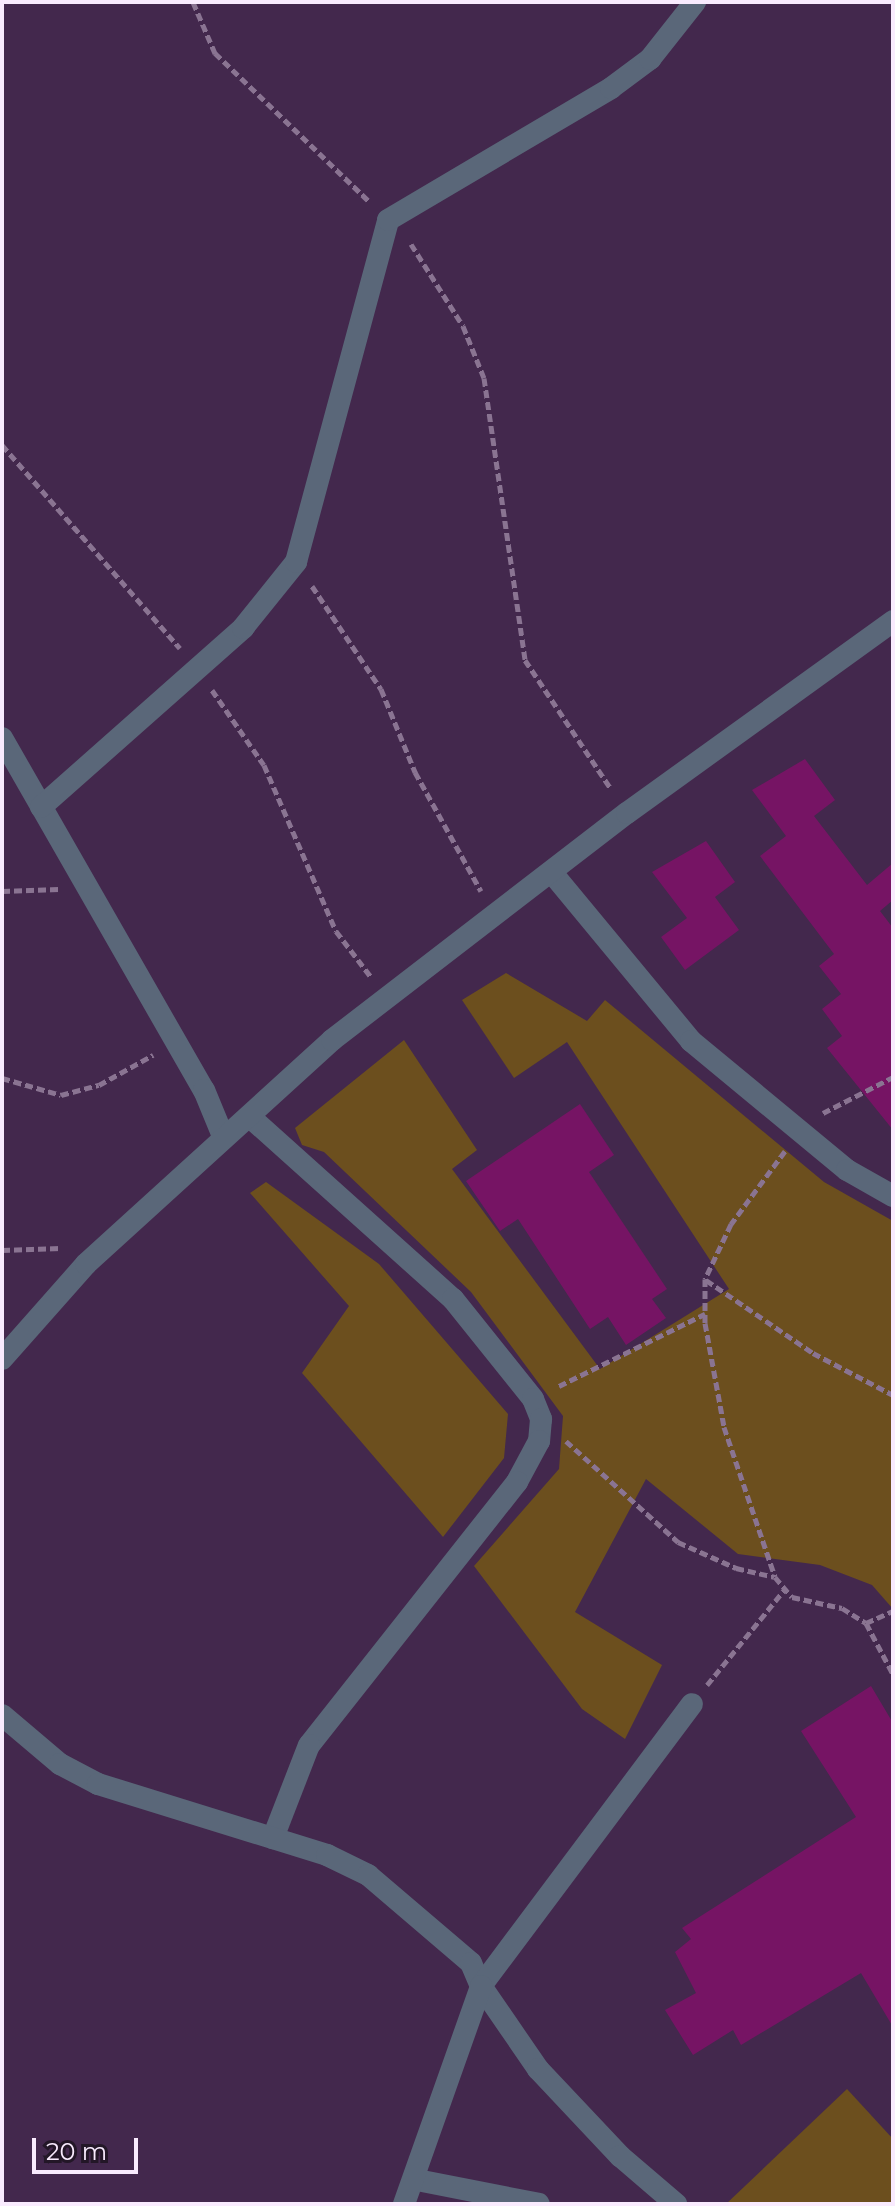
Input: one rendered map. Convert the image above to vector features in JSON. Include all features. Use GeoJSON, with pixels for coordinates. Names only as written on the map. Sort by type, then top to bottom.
{"type":"FeatureCollection","features":[{"type":"Feature","properties":{"kind":"street"},"geometry":{"type":"LineString","coordinates":[[41,807],[243,628],[296,562],[388,220],[611,88],[650,59],[695,2]]}},
{"type":"Feature","properties":{"kind":"street"},"geometry":{"type":"LineString","coordinates":[[2,1359],[86,1264],[223,1136],[250,1117],[386,997],[495,913],[553,874],[627,813],[893,621]]}},
{"type":"Feature","properties":{"kind":"street"},"geometry":{"type":"LineString","coordinates":[[2,738],[176,1042],[223,1136]]}},
{"type":"Feature","properties":{"kind":"street"},"geometry":{"type":"LineString","coordinates":[[553,874],[691,1041],[801,1133],[893,1196]]}},
{"type":"Feature","properties":{"kind":"street"},"geometry":{"type":"LineString","coordinates":[[250,1117],[453,1299],[537,1409],[539,1441],[517,1482],[309,1745],[273,1838]]}},
{"type":"Feature","properties":{"kind":"street"},"geometry":{"type":"LineString","coordinates":[[404,2204],[417,2180],[481,1986],[692,1704]]}},
{"type":"Feature","properties":{"kind":"street"},"geometry":{"type":"LineString","coordinates":[[2,1715],[60,1764],[98,1784],[273,1838],[368,1875],[471,1963],[481,1986],[538,2069],[620,2156],[676,2204]]}},
{"type":"Feature","properties":{"kind":"street"},"geometry":{"type":"LineString","coordinates":[[417,2180],[539,2204]]}},
{"type":"Feature","properties":{"kind":"path"},"geometry":{"type":"LineString","coordinates":[[193,2],[215,53],[388,220],[423,261],[484,378],[525,660],[627,813]]}},
{"type":"Feature","properties":{"kind":"path"},"geometry":{"type":"LineString","coordinates":[[2,445],[199,669],[264,765],[336,931],[386,997]]}},
{"type":"Feature","properties":{"kind":"path"},"geometry":{"type":"LineString","coordinates":[[296,562],[381,689],[415,772],[495,913]]}},
{"type":"Feature","properties":{"kind":"path"},"geometry":{"type":"LineString","coordinates":[[2,891],[88,888]]}},
{"type":"Feature","properties":{"kind":"path"},"geometry":{"type":"LineString","coordinates":[[2,1078],[61,1095],[99,1085],[176,1042]]}},
{"type":"Feature","properties":{"kind":"path"},"geometry":{"type":"LineString","coordinates":[[893,1077],[823,1113],[801,1133],[756,1184],[705,1279],[705,1314],[724,1427],[775,1577],[785,1589],[866,1623],[893,1674]]}},
{"type":"Feature","properties":{"kind":"path"},"geometry":{"type":"LineString","coordinates":[[2,1250],[71,1248],[86,1264]]}},
{"type":"Feature","properties":{"kind":"path"},"geometry":{"type":"LineString","coordinates":[[705,1279],[813,1353],[893,1395]]}},
{"type":"Feature","properties":{"kind":"path"},"geometry":{"type":"LineString","coordinates":[[705,1314],[537,1409],[678,1542],[736,1568],[775,1577]]}},
{"type":"Feature","properties":{"kind":"path"},"geometry":{"type":"LineString","coordinates":[[692,1704],[785,1589]]}},
{"type":"Feature","properties":{"kind":"path"},"geometry":{"type":"LineString","coordinates":[[866,1623],[893,1611]]}},
{"type":"Feature","properties":{"kind":"shaded area"},"geometry":{"type":"Polygon","coordinates":[[[506,973],[587,1021],[605,1000],[824,1182],[893,1221],[893,1609],[872,1585],[820,1565],[738,1554],[646,1479],[575,1612],[662,1665],[625,1739],[582,1709],[474,1566],[559,1469],[563,1416],[471,1292],[324,1152],[302,1145],[295,1128],[404,1040],[477,1150],[452,1169],[600,1369],[729,1289],[567,1042],[514,1078],[462,1000],[506,973]]]}},
{"type":"Feature","properties":{"kind":"shaded area"},"geometry":{"type":"Polygon","coordinates":[[[266,1182],[379,1264],[508,1414],[504,1458],[443,1537],[302,1373],[349,1306],[250,1193],[266,1182]]]}},
{"type":"Feature","properties":{"kind":"shaded area"},"geometry":{"type":"Polygon","coordinates":[[[847,2089],[893,2139],[893,2204],[726,2204],[847,2089]]]}},
{"type":"Feature","properties":{"kind":"building"},"geometry":{"type":"Polygon","coordinates":[[[805,759],[835,800],[814,816],[867,885],[893,863],[893,900],[880,911],[893,928],[893,1130],[827,1048],[842,1036],[822,1009],[841,994],[819,966],[834,954],[760,856],[786,836],[752,790],[805,759]]]}},
{"type":"Feature","properties":{"kind":"building"},"geometry":{"type":"Polygon","coordinates":[[[706,841],[735,882],[715,897],[739,930],[685,970],[661,937],[687,918],[652,872],[706,841]]]}},
{"type":"Feature","properties":{"kind":"building"},"geometry":{"type":"Polygon","coordinates":[[[580,1104],[614,1155],[589,1172],[667,1289],[652,1299],[666,1318],[626,1345],[608,1317],[590,1329],[518,1219],[500,1231],[466,1181],[580,1104]]]}},
{"type":"Feature","properties":{"kind":"building"},"geometry":{"type":"Polygon","coordinates":[[[871,1686],[893,1723],[893,2027],[861,1973],[741,2045],[733,2030],[693,2055],[665,2010],[696,1993],[675,1952],[691,1939],[682,1928],[856,1817],[801,1731],[871,1686]]]}}]}
